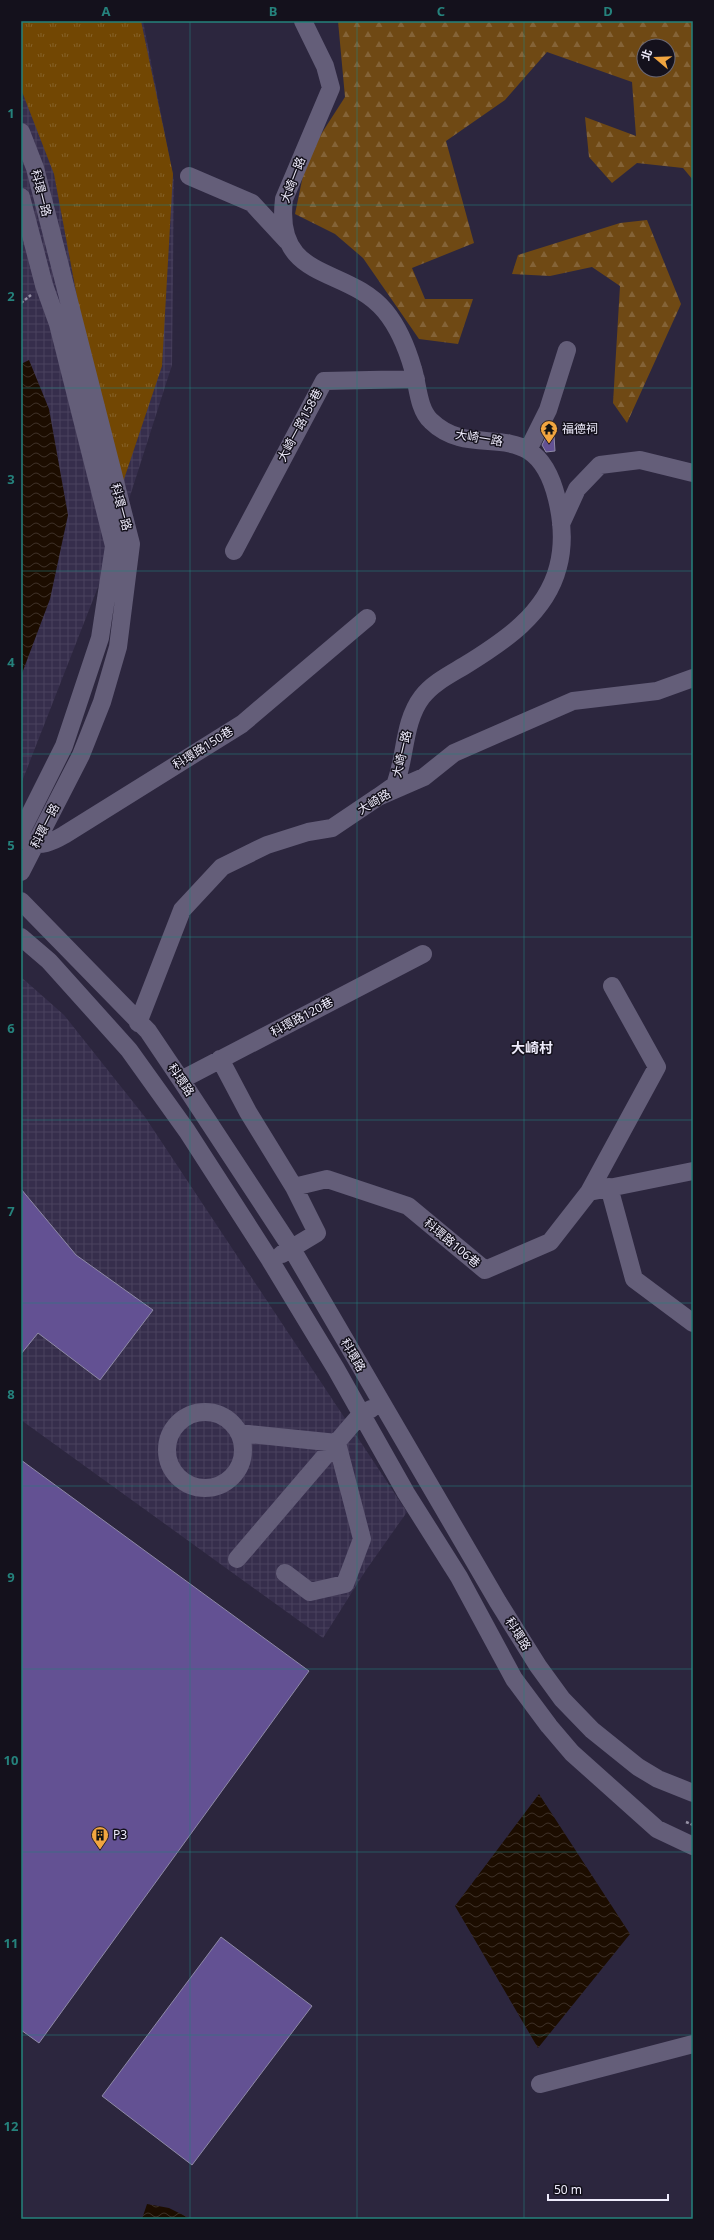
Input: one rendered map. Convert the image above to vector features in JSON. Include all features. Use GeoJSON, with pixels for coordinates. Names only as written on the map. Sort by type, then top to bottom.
{"type":"FeatureCollection","features":[{"type":"Feature","properties":{"kind":"street","name":"大崎一路"},"geometry":{"type":"LineString","coordinates":[[303,21],[325,66],[331,88],[284,199],[282,216],[285,234],[290,245],[302,261],[368,295],[384,310],[398,329],[407,350],[422,406],[429,420],[440,429],[454,435],[510,443],[528,450],[542,462],[552,481],[561,524],[562,545],[559,565],[553,584],[537,610],[511,634],[487,652],[438,682],[422,698],[411,719],[395,785],[378,797]]}},
{"type":"Feature","properties":{"kind":"street","name":"科環一路"},"geometry":{"type":"LineString","coordinates":[[21,132],[28,167],[131,544],[118,647],[102,702],[82,755],[28,842],[21,872]]}},
{"type":"Feature","properties":{"kind":"street"},"geometry":{"type":"LineString","coordinates":[[189,176],[252,202],[290,245]]}},
{"type":"Feature","properties":{"kind":"street","name":"科環一路"},"geometry":{"type":"LineString","coordinates":[[21,197],[44,285],[58,324],[114,546],[97,645],[64,746],[21,832]]}},
{"type":"Feature","properties":{"kind":"street"},"geometry":{"type":"LineString","coordinates":[[528,450],[548,410],[567,350]]}},
{"type":"Feature","properties":{"kind":"street","name":"大崎一路158巷"},"geometry":{"type":"LineString","coordinates":[[234,551],[324,381],[416,379]]}},
{"type":"Feature","properties":{"kind":"street"},"geometry":{"type":"LineString","coordinates":[[561,524],[577,489],[600,465],[640,460],[693,473]]}},
{"type":"Feature","properties":{"kind":"street","name":"科環路150巷"},"geometry":{"type":"LineString","coordinates":[[28,842],[50,843],[242,724],[367,618]]}},
{"type":"Feature","properties":{"kind":"street","name":"大崎路"},"geometry":{"type":"LineString","coordinates":[[138,1023],[182,910],[222,866],[267,845],[308,832],[332,828],[378,797],[424,777],[454,753],[573,701],[657,691],[693,678]]}},
{"type":"Feature","properties":{"kind":"street","name":"科環路"},"geometry":{"type":"LineString","coordinates":[[21,901],[66,945],[138,1023],[148,1031],[292,1249],[502,1608],[538,1666],[562,1699],[592,1730],[634,1764],[658,1779],[693,1793]]}},
{"type":"Feature","properties":{"kind":"street","name":"科環路"},"geometry":{"type":"LineString","coordinates":[[21,937],[49,962],[128,1050],[187,1130],[270,1260],[406,1493],[458,1577],[514,1679],[549,1726],[572,1753],[657,1829],[693,1846]]}},
{"type":"Feature","properties":{"kind":"street","name":"科環路120巷"},"geometry":{"type":"LineString","coordinates":[[181,1080],[423,954]]}},
{"type":"Feature","properties":{"kind":"street"},"geometry":{"type":"LineString","coordinates":[[589,1192],[657,1067],[612,986]]}},
{"type":"Feature","properties":{"kind":"street"},"geometry":{"type":"LineString","coordinates":[[220,1060],[248,1112],[294,1187],[317,1233],[292,1249],[270,1260]]}},
{"type":"Feature","properties":{"kind":"street"},"geometry":{"type":"LineString","coordinates":[[589,1192],[693,1171]]}},
{"type":"Feature","properties":{"kind":"street","name":"科環路106巷"},"geometry":{"type":"LineString","coordinates":[[294,1187],[327,1179],[408,1206],[485,1270],[550,1242],[589,1192]]}},
{"type":"Feature","properties":{"kind":"street"},"geometry":{"type":"LineString","coordinates":[[609,1187],[634,1279],[693,1324]]}},
{"type":"Feature","properties":{"kind":"street"},"geometry":{"type":"LineString","coordinates":[[237,1559],[361,1414],[381,1403]]}},
{"type":"Feature","properties":{"kind":"street"},"geometry":{"type":"LineString","coordinates":[[208,1412],[221,1415],[232,1423],[239,1434],[242,1445],[240,1463],[231,1478],[221,1485],[209,1488],[197,1488],[176,1476],[170,1466],[167,1453],[168,1440],[174,1428],[183,1419],[195,1413],[208,1412]]}},
{"type":"Feature","properties":{"kind":"street"},"geometry":{"type":"LineString","coordinates":[[239,1434],[337,1443]]}},
{"type":"Feature","properties":{"kind":"street"},"geometry":{"type":"LineString","coordinates":[[284,1572],[310,1592],[345,1584],[362,1539],[337,1443]]}},
{"type":"Feature","properties":{"kind":"street"},"geometry":{"type":"LineString","coordinates":[[540,2084],[693,2044]]}},
{"type":"Feature","properties":{"kind":"shaded area"},"geometry":{"type":"Polygon","coordinates":[[[21,21],[143,21],[174,181],[172,365],[114,546],[21,784],[21,21]]]}},
{"type":"Feature","properties":{"kind":"shaded area"},"geometry":{"type":"Polygon","coordinates":[[[21,977],[64,1015],[145,1117],[407,1512],[366,1570],[323,1638],[21,1420],[21,977]]]}},
{"type":"Feature","properties":{"kind":"green space"},"geometry":{"type":"Polygon","coordinates":[[[21,21],[141,21],[173,174],[162,366],[120,491],[80,313],[54,174],[21,89],[21,21]]]}},
{"type":"Feature","properties":{"kind":"green space"},"geometry":{"type":"Polygon","coordinates":[[[338,21],[693,21],[693,180],[683,168],[637,163],[612,183],[589,157],[585,117],[636,136],[632,82],[547,52],[505,100],[446,141],[474,243],[412,268],[425,299],[473,299],[458,344],[419,339],[363,258],[335,234],[295,214],[307,156],[345,97],[338,21]]]}},
{"type":"Feature","properties":{"kind":"green space"},"geometry":{"type":"Polygon","coordinates":[[[647,220],[681,304],[627,423],[613,403],[620,286],[592,267],[550,276],[512,274],[518,255],[620,223],[647,220]]]}},
{"type":"Feature","properties":{"kind":"water"},"geometry":{"type":"Polygon","coordinates":[[[29,360],[49,409],[68,515],[50,599],[21,676],[21,364],[29,360]]]}},
{"type":"Feature","properties":{"kind":"water"},"geometry":{"type":"Polygon","coordinates":[[[539,1794],[630,1934],[538,2048],[455,1906],[539,1794]]]}},
{"type":"Feature","properties":{"kind":"water"},"geometry":{"type":"Polygon","coordinates":[[[147,2204],[169,2208],[191,2219],[142,2219],[147,2204]]]}},
{"type":"Feature","properties":{"kind":"building","name":"福德祠"},"geometry":{"type":"Polygon","coordinates":[[[554,436],[555,451],[546,452],[542,445],[546,437],[554,436]]]}},
{"type":"Feature","properties":{"kind":"building"},"geometry":{"type":"Polygon","coordinates":[[[21,1189],[76,1255],[153,1310],[100,1380],[38,1333],[21,1354],[21,1189]]]}},
{"type":"Feature","properties":{"kind":"building","name":"P3"},"geometry":{"type":"Polygon","coordinates":[[[21,1460],[309,1671],[39,2043],[21,2030],[21,1460]]]}},
{"type":"Feature","properties":{"kind":"building"},"geometry":{"type":"Polygon","coordinates":[[[221,1937],[312,2006],[192,2165],[102,2096],[221,1937]]]}},
{"type":"Feature","properties":{"kind":"place","name":"福德祠"},"geometry":{"type":"Point","coordinates":[549,444]}},
{"type":"Feature","properties":{"kind":"place","name":"P3"},"geometry":{"type":"Point","coordinates":[100,1850]}},
{"type":"Feature","properties":{"kind":"district","name":"大崎村"},"geometry":{"type":"Point","coordinates":[532,1048]}}]}
